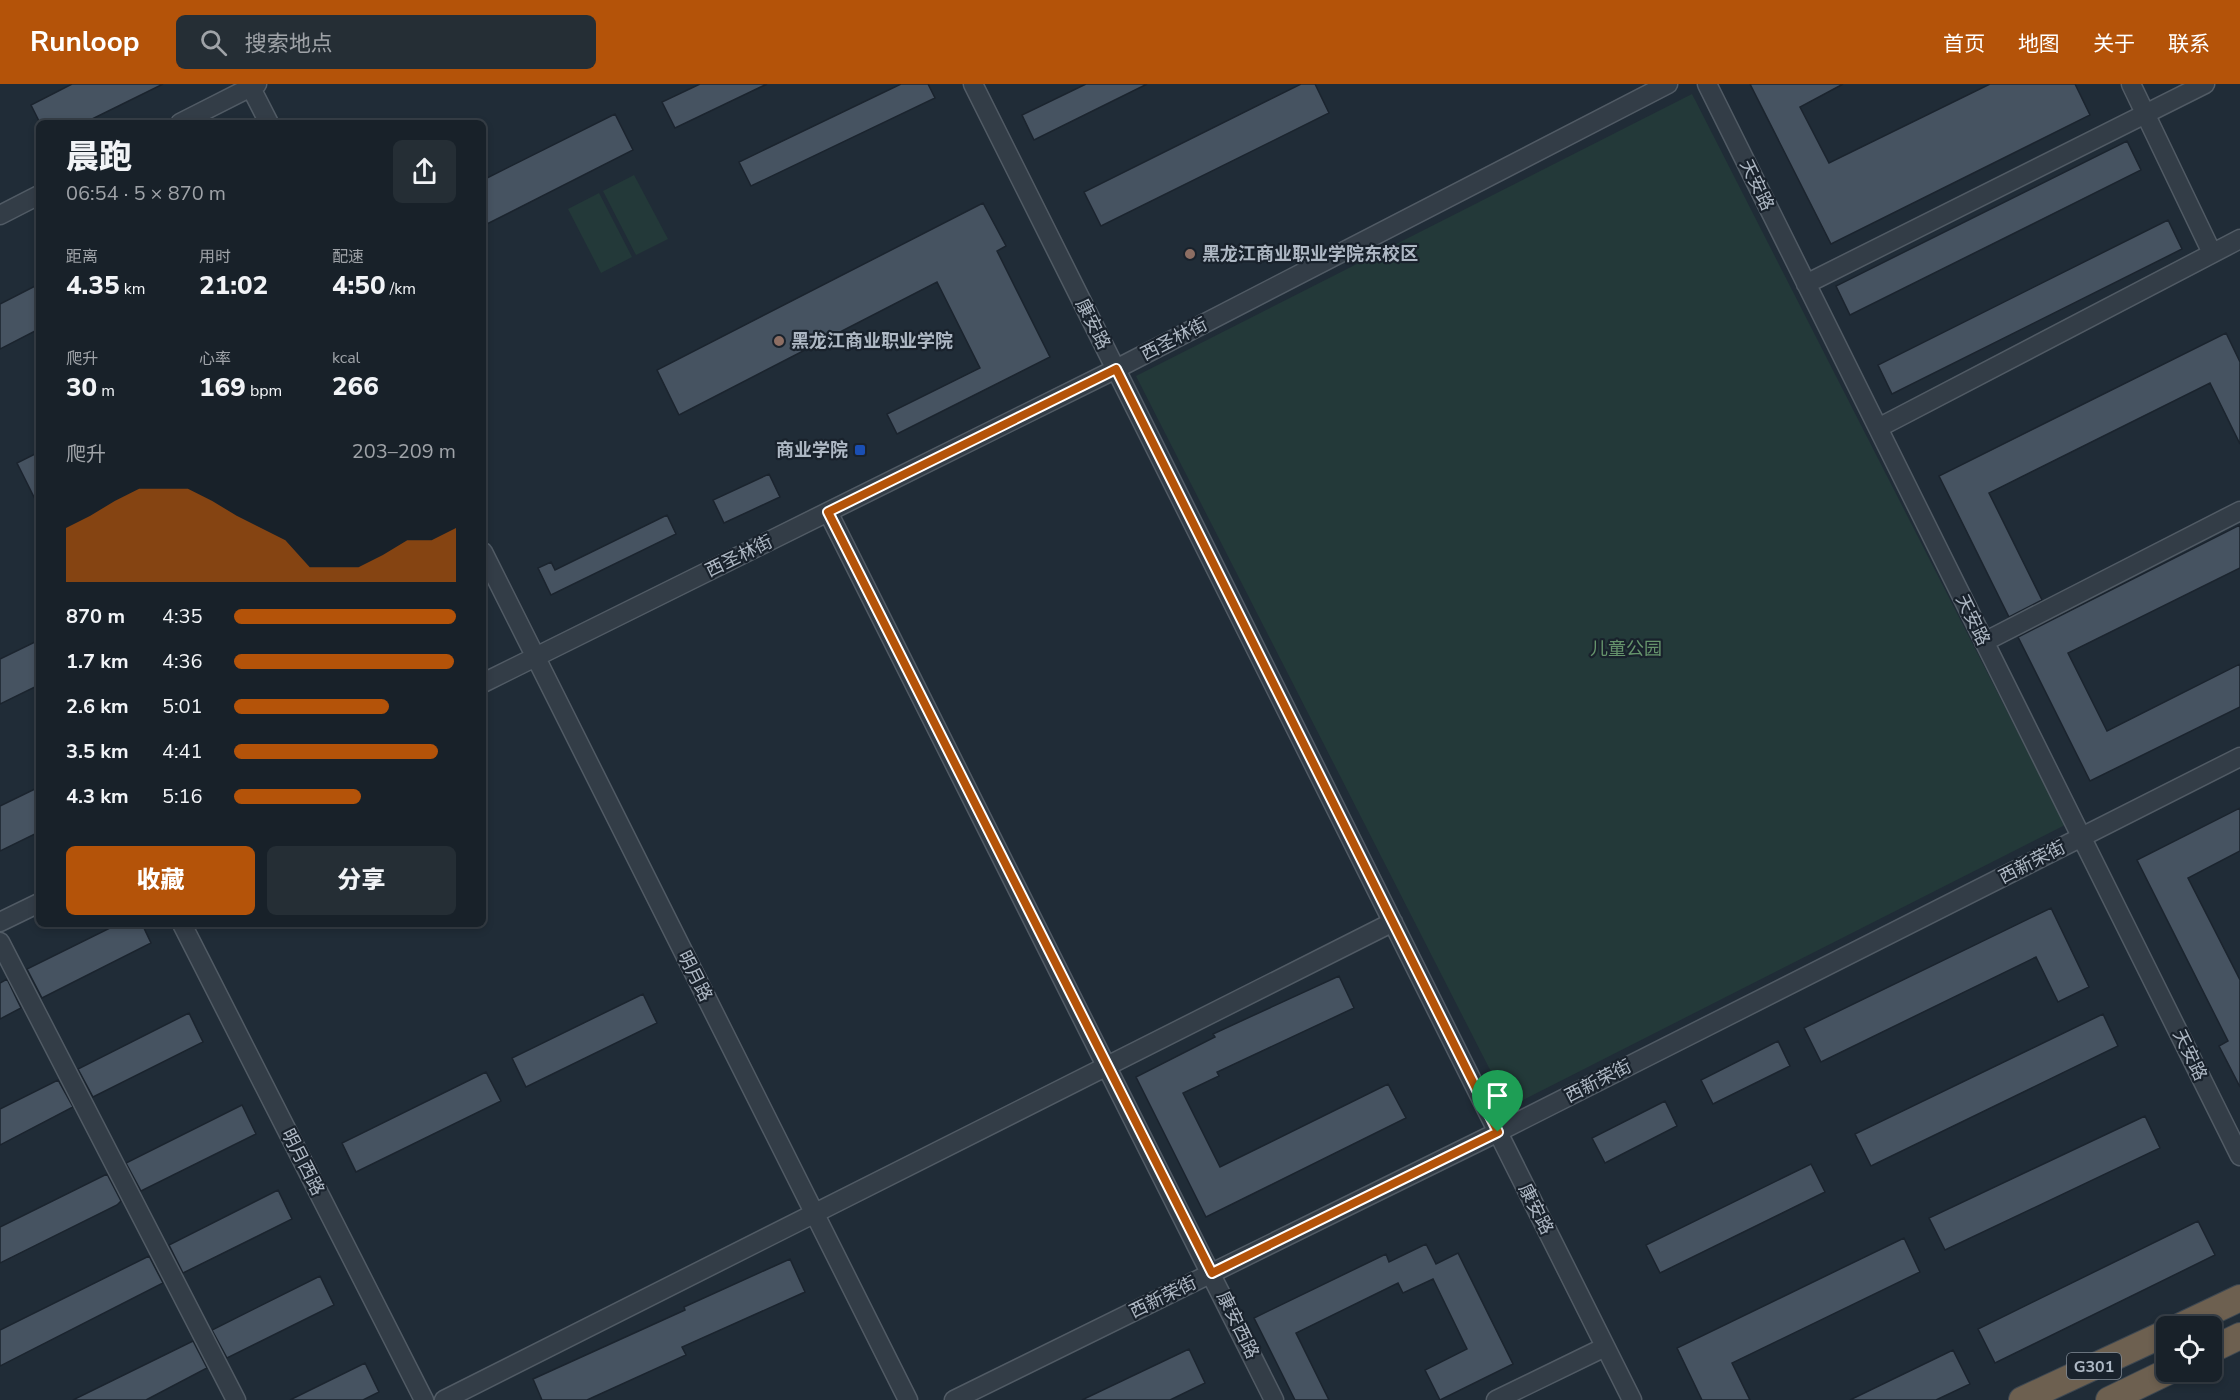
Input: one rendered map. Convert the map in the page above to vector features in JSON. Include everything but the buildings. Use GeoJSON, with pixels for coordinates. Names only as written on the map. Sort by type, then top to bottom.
{"type":"FeatureCollection","features":[{"type":"Feature","properties":{"kind":"highway"},"geometry":{"type":"LineString","coordinates":[[2202,1316],[2240,1298]]}},
{"type":"Feature","properties":{"kind":"highway"},"geometry":{"type":"LineString","coordinates":[[2222,1345],[2240,1336]]}},
{"type":"Feature","properties":{"kind":"highway","name":"G301"},"geometry":{"type":"LineString","coordinates":[[2022,1400],[2156,1338]]}},
{"type":"Feature","properties":{"kind":"highway","name":"G301"},"geometry":{"type":"LineString","coordinates":[[2109,1400],[2156,1377]]}},
{"type":"Feature","properties":{"kind":"street","name":"康安路"},"geometry":{"type":"LineString","coordinates":[[973,84],[1632,1400]]}},
{"type":"Feature","properties":{"kind":"street","name":"西圣林街"},"geometry":{"type":"LineString","coordinates":[[486,682],[1116,369],[1668,84]]}},
{"type":"Feature","properties":{"kind":"street","name":"天安路"},"geometry":{"type":"LineString","coordinates":[[1707,84],[2240,1156]]}},
{"type":"Feature","properties":{"kind":"street"},"geometry":{"type":"LineString","coordinates":[[2132,84],[2212,253]]}},
{"type":"Feature","properties":{"kind":"street"},"geometry":{"type":"LineString","coordinates":[[1806,284],[2205,84]]}},
{"type":"Feature","properties":{"kind":"street"},"geometry":{"type":"LineString","coordinates":[[186,120],[252,85],[267,120]]}},
{"type":"Feature","properties":{"kind":"street"},"geometry":{"type":"LineString","coordinates":[[0,215],[36,197]]}},
{"type":"Feature","properties":{"kind":"street"},"geometry":{"type":"LineString","coordinates":[[1878,428],[2212,253],[2238,246]]}},
{"type":"Feature","properties":{"kind":"street"},"geometry":{"type":"LineString","coordinates":[[1984,642],[2240,511]]}},
{"type":"Feature","properties":{"kind":"street","name":"康安西路"},"geometry":{"type":"LineString","coordinates":[[828,512],[1274,1400]]}},
{"type":"Feature","properties":{"kind":"street","name":"明月路"},"geometry":{"type":"LineString","coordinates":[[486,558],[908,1400]]}},
{"type":"Feature","properties":{"kind":"street","name":"西新荣街"},"geometry":{"type":"LineString","coordinates":[[954,1400],[1498,1132],[2240,757]]}},
{"type":"Feature","properties":{"kind":"street"},"geometry":{"type":"LineString","coordinates":[[0,922],[36,904]]}},
{"type":"Feature","properties":{"kind":"street"},"geometry":{"type":"LineString","coordinates":[[444,1400],[1393,922]]}},
{"type":"Feature","properties":{"kind":"street","name":"明月西路"},"geometry":{"type":"LineString","coordinates":[[184,927],[424,1400]]}},
{"type":"Feature","properties":{"kind":"street"},"geometry":{"type":"LineString","coordinates":[[0,942],[236,1400]]}},
{"type":"Feature","properties":{"kind":"street"},"geometry":{"type":"LineString","coordinates":[[1496,1400],[1605,1347]]}},
{"type":"Feature","properties":{"kind":"green space","name":"儿童公园"},"geometry":{"type":"Polygon","coordinates":[[[1692,94],[2065,825],[1509,1107],[1136,376],[1692,94]]]}},
{"type":"Feature","properties":{"kind":"green space"},"geometry":{"type":"Polygon","coordinates":[[[634,175],[668,239],[636,255],[603,191],[634,175]]]}},
{"type":"Feature","properties":{"kind":"green space"},"geometry":{"type":"Polygon","coordinates":[[[599,193],[632,257],[601,273],[568,209],[599,193]]]}},
{"type":"Feature","properties":{"kind":"place","name":"黑龙江商业职业学院东校区"},"geometry":{"type":"Point","coordinates":[1190,254]}},
{"type":"Feature","properties":{"kind":"place","name":"黑龙江商业职业学院"},"geometry":{"type":"Point","coordinates":[779,341]}},
{"type":"Feature","properties":{"kind":"place","name":"商业学院"},"geometry":{"type":"Point","coordinates":[860,450]}},
{"type":"Feature","properties":{"kind":"route"},"geometry":{"type":"LineString","coordinates":[[1116,369],[1498,1132],[1212,1273],[828,512],[1116,369]]}}]}
